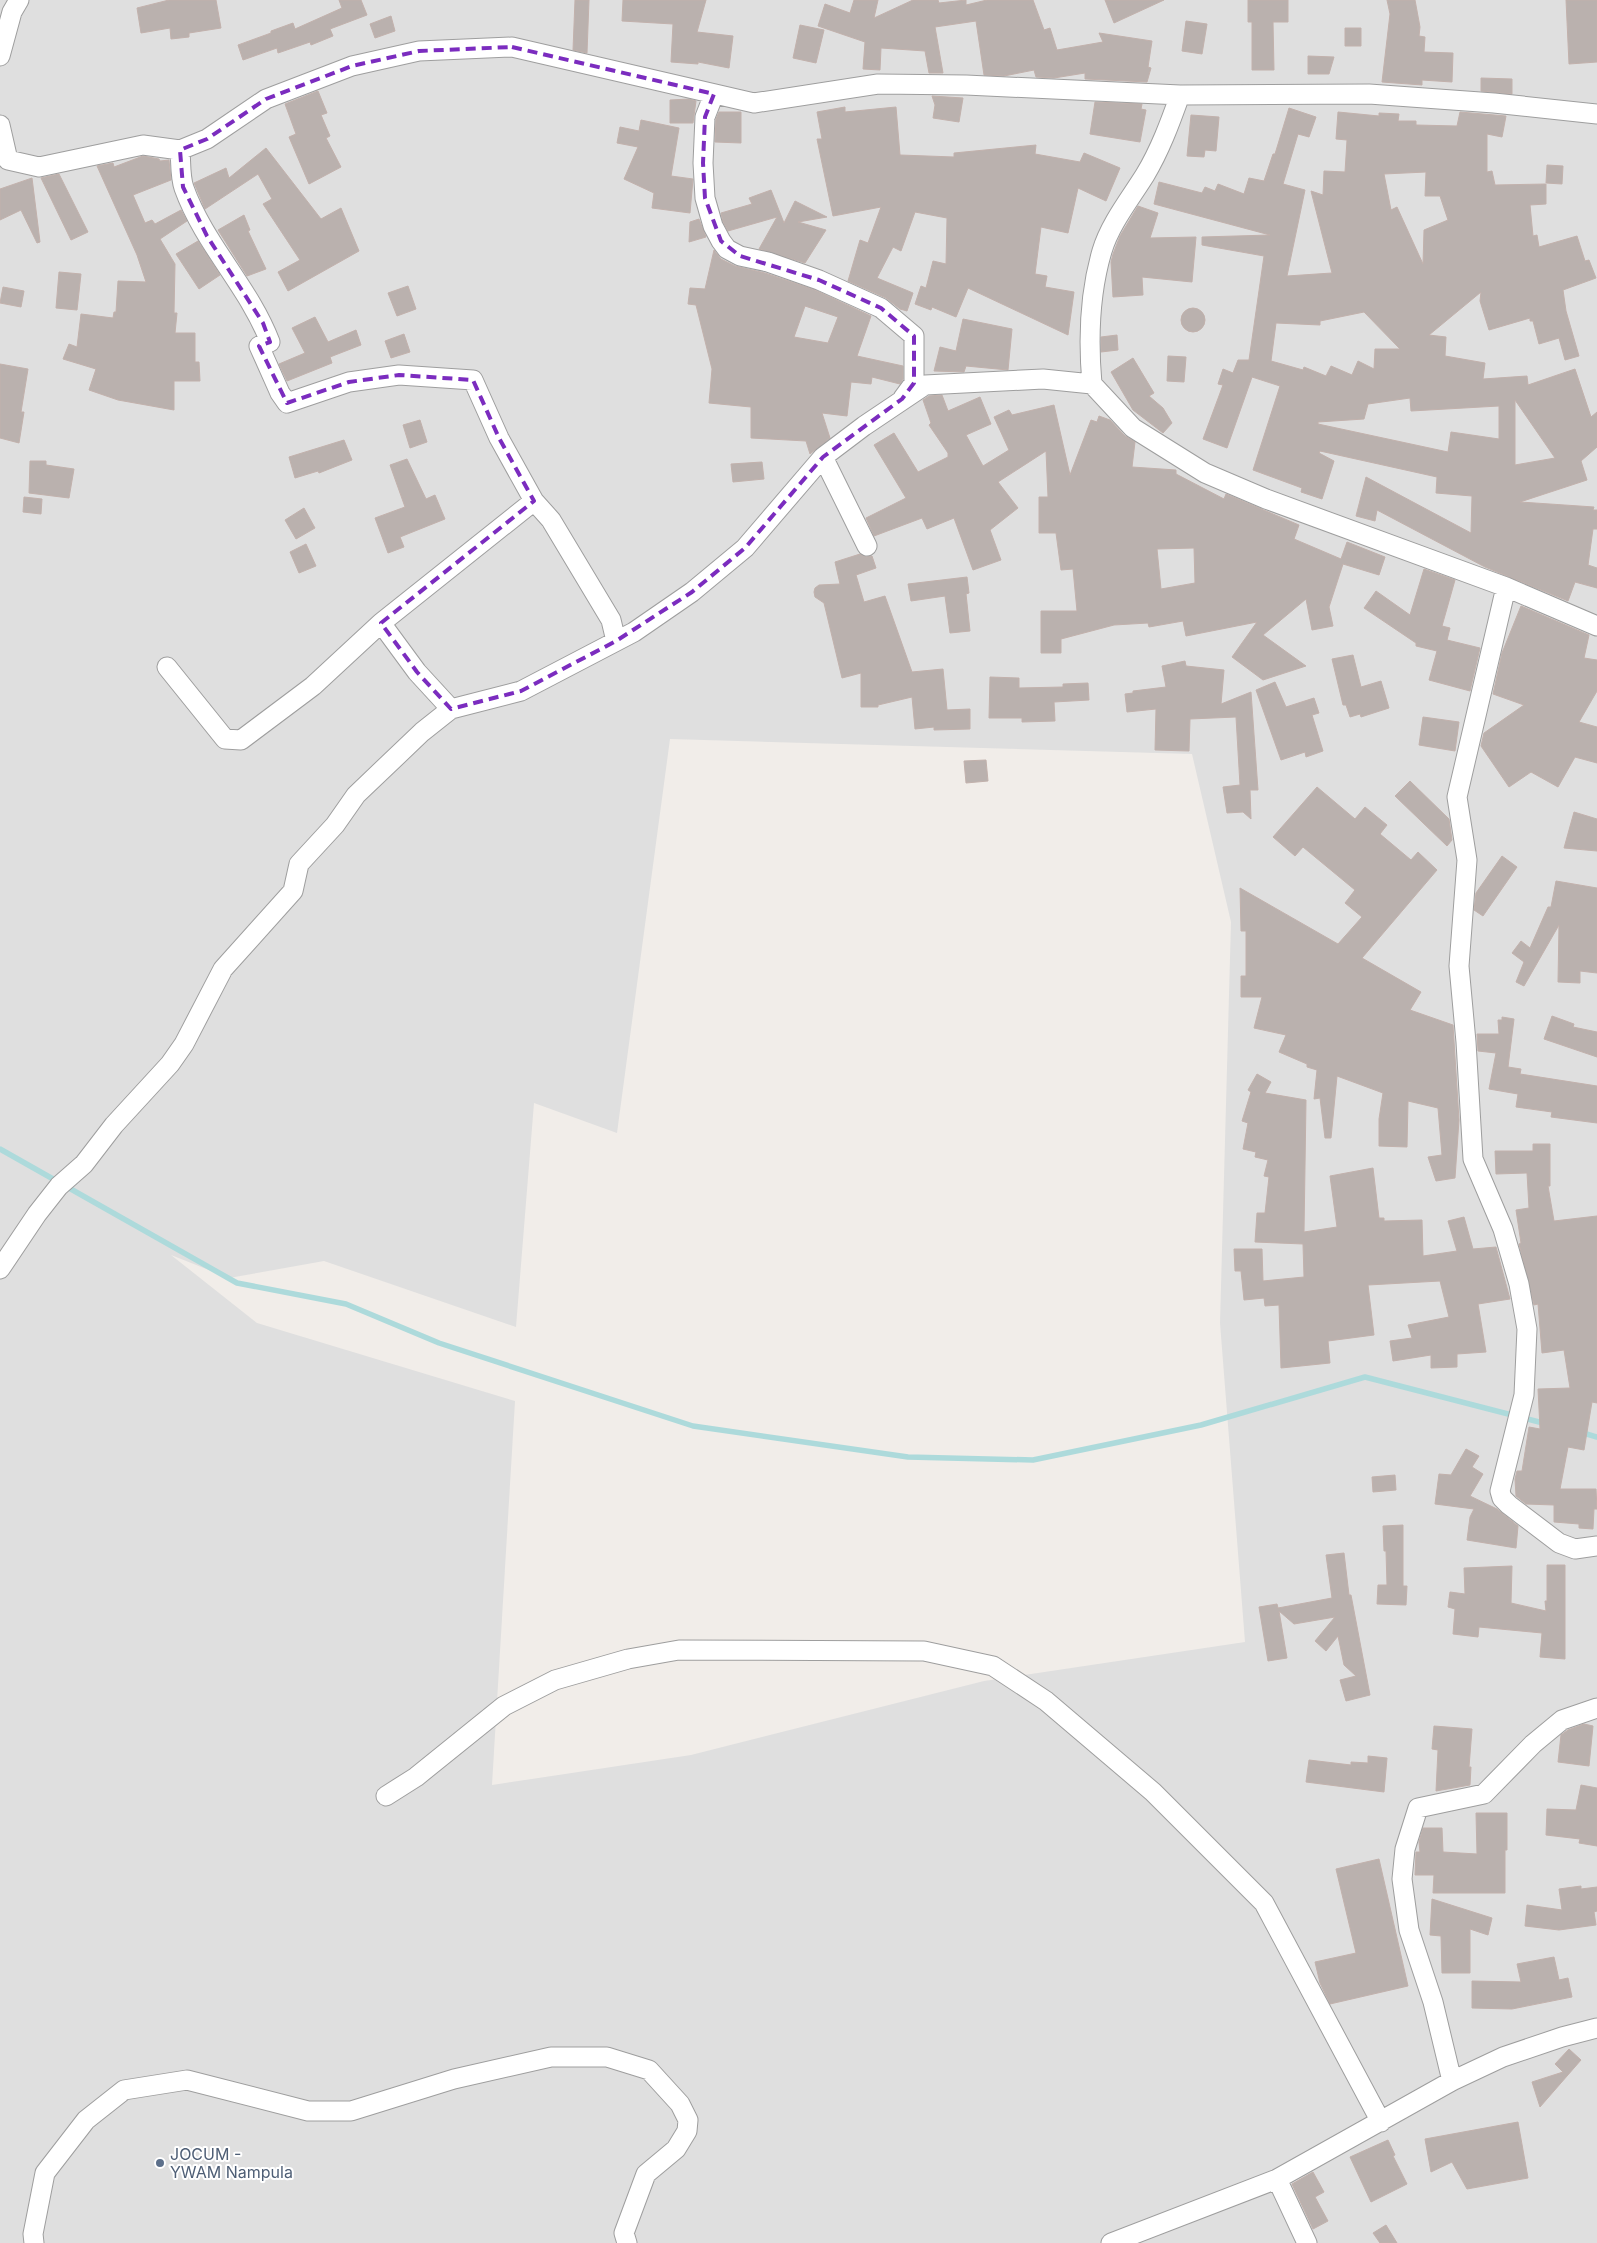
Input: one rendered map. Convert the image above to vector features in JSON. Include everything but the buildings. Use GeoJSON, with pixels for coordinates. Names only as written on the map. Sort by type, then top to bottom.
{"type":"FeatureCollection","features":[{"type":"Feature","properties":{"kind":"street"},"geometry":{"type":"LineString","coordinates":[[0,56],[12,12],[20,0]]}},
{"type":"Feature","properties":{"kind":"street"},"geometry":{"type":"LineString","coordinates":[[0,125],[8,160],[40,167],[143,145],[180,150],[207,139],[266,99],[352,66],[419,51],[512,47],[754,103],[878,84],[966,85],[1180,95],[1369,94],[1597,114]]}},
{"type":"Feature","properties":{"kind":"street"},"geometry":{"type":"LineString","coordinates":[[714,94],[704,117],[702,163],[705,198],[713,226],[721,241],[727,249],[740,256],[768,262],[819,280],[881,308],[914,336],[914,383],[902,399]]}},
{"type":"Feature","properties":{"kind":"street"},"geometry":{"type":"LineString","coordinates":[[1092,384],[1090,305],[1102,250],[1124,206],[1145,174],[1165,136],[1180,95]]}},
{"type":"Feature","properties":{"kind":"street"},"geometry":{"type":"LineString","coordinates":[[180,150],[183,187],[207,236],[263,323],[270,342],[259,346],[280,393],[287,403],[349,382],[399,375],[473,380],[499,438],[534,501],[551,520],[611,620],[616,641]]}},
{"type":"Feature","properties":{"kind":"street"},"geometry":{"type":"LineString","coordinates":[[0,1269],[37,1214],[59,1186],[84,1164],[114,1125],[170,1064],[184,1044],[223,969],[294,891],[299,864],[335,825],[356,795],[422,732],[451,709],[522,691],[634,632],[692,592],[745,548],[823,457],[902,399],[925,385],[1043,379],[1092,384],[1133,428],[1205,473],[1266,499],[1506,587],[1597,626]]}},
{"type":"Feature","properties":{"kind":"street"},"geometry":{"type":"LineString","coordinates":[[823,457],[867,546]]}},
{"type":"Feature","properties":{"kind":"street"},"geometry":{"type":"LineString","coordinates":[[167,667],[225,739],[241,740],[313,686],[381,623],[534,501]]}},
{"type":"Feature","properties":{"kind":"street"},"geometry":{"type":"LineString","coordinates":[[1506,587],[1457,797],[1467,860],[1459,966],[1473,1159],[1503,1229],[1519,1284],[1527,1329],[1524,1395],[1500,1491],[1502,1498],[1509,1505],[1559,1543],[1575,1549],[1597,1546]]}},
{"type":"Feature","properties":{"kind":"street"},"geometry":{"type":"LineString","coordinates":[[381,623],[417,672],[451,709]]}},
{"type":"Feature","properties":{"kind":"street"},"geometry":{"type":"LineString","coordinates":[[386,1796],[416,1777],[504,1706],[555,1680],[628,1659],[680,1650],[924,1651],[993,1666],[1046,1700],[1153,1792],[1264,1903],[1381,2122]]}},
{"type":"Feature","properties":{"kind":"street"},"geometry":{"type":"LineString","coordinates":[[1452,2081],[1433,2002],[1409,1930],[1402,1879],[1405,1849],[1418,1808],[1484,1794],[1533,1744],[1562,1720],[1597,1708]]}},
{"type":"Feature","properties":{"kind":"street"},"geometry":{"type":"LineString","coordinates":[[1112,2243],[1277,2179],[1452,2081],[1503,2057],[1562,2037],[1597,2028]]}},
{"type":"Feature","properties":{"kind":"street"},"geometry":{"type":"LineString","coordinates":[[34,2243],[33,2234],[45,2173],[86,2120],[124,2090],[187,2080],[308,2111],[351,2111],[454,2079],[551,2057],[607,2057],[650,2070],[680,2104],[688,2120],[687,2131],[676,2149],[646,2174],[624,2233],[626,2243]]}},
{"type":"Feature","properties":{"kind":"street"},"geometry":{"type":"LineString","coordinates":[[1277,2179],[1307,2243]]}},
{"type":"Feature","properties":{"kind":"highlighted area"},"geometry":{"type":"Polygon","coordinates":[[[512,47],[714,94],[705,117],[703,163],[705,198],[721,241],[740,256],[819,280],[881,308],[914,336],[914,383],[902,399],[823,457],[745,548],[692,592],[616,641],[521,691],[451,709],[417,672],[381,623],[534,501],[499,438],[473,380],[399,375],[349,382],[287,403],[259,346],[270,342],[263,323],[207,236],[183,187],[180,150],[207,139],[266,99],[352,66],[419,51],[512,47]]]}},
{"type":"Feature","properties":{"kind":"shaded area"},"geometry":{"type":"Polygon","coordinates":[[[0,0],[1597,0],[1597,2243],[0,2243],[0,0]],[[670,739],[617,1133],[534,1103],[516,1327],[324,1261],[229,1278],[171,1255],[257,1323],[515,1401],[492,1785],[691,1755],[984,1681],[1245,1642],[1220,1323],[1231,922],[1192,754],[670,739]]]}},
{"type":"Feature","properties":{"kind":"waterway"},"geometry":{"type":"LineString","coordinates":[[0,1149],[237,1283],[346,1304],[439,1343],[693,1426],[908,1457],[1033,1460],[1201,1425],[1365,1377],[1547,1424]]}},
{"type":"Feature","properties":{"kind":"waterway"},"geometry":{"type":"LineString","coordinates":[[1580,1432],[1597,1437]]}},
{"type":"Feature","properties":{"kind":"place","name":"JOCUM - YWAM Nampula"},"geometry":{"type":"Point","coordinates":[160,2163]}}]}
